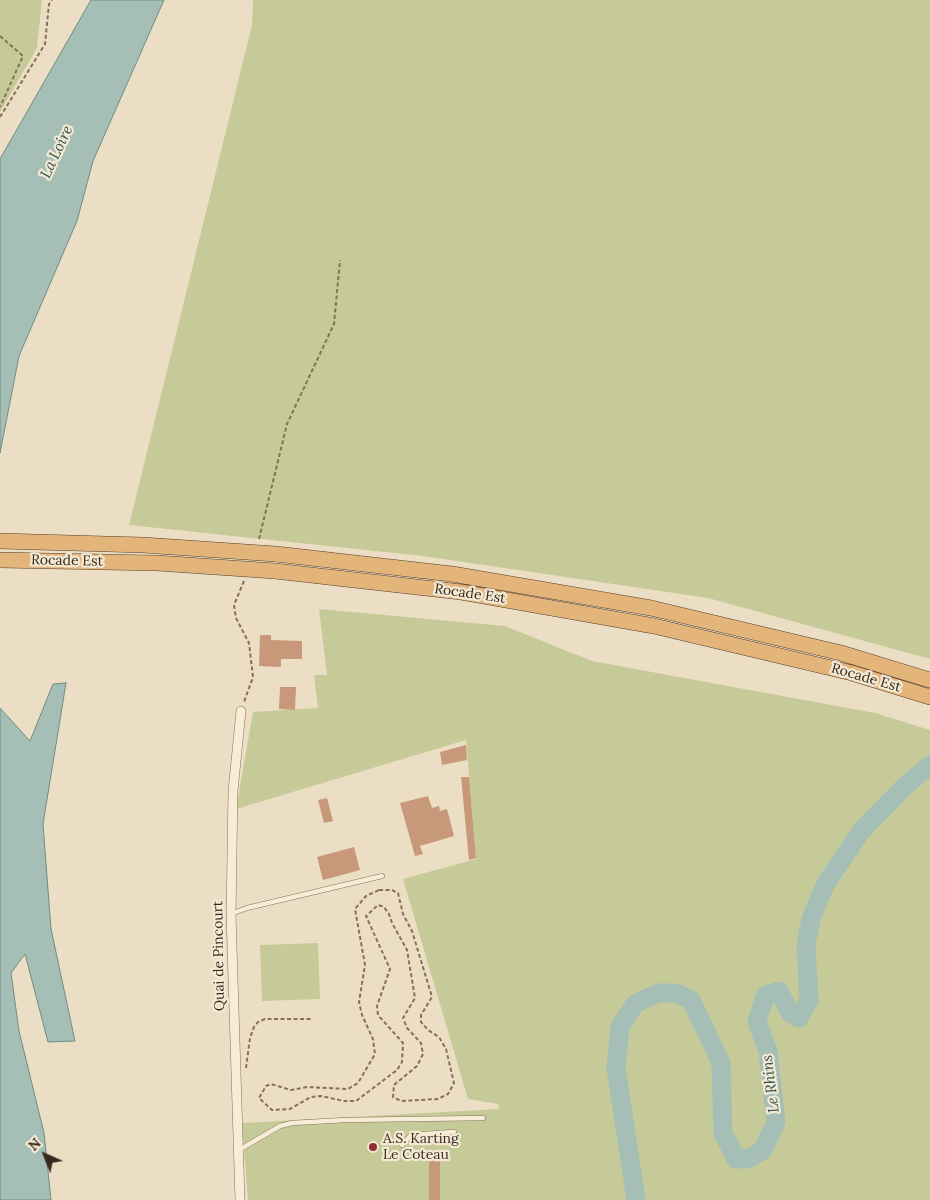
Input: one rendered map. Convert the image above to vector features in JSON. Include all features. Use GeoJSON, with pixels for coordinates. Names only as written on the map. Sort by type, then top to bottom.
{"type":"FeatureCollection","features":[{"type":"Feature","properties":{"kind":"highway","name":"Rocade Est"},"geometry":{"type":"LineString","coordinates":[[0,541],[143,545],[276,554],[452,574],[651,608],[841,652],[930,680]]}},
{"type":"Feature","properties":{"kind":"highway","name":"Rocade Est"},"geometry":{"type":"LineString","coordinates":[[0,560],[157,563],[275,571],[461,592],[654,626],[843,671],[930,697]]}},
{"type":"Feature","properties":{"kind":"street","name":"Quai de Pincourt"},"geometry":{"type":"LineString","coordinates":[[240,1200],[232,994],[231,914],[233,791],[241,712]]}},
{"type":"Feature","properties":{"kind":"lane"},"geometry":{"type":"LineString","coordinates":[[231,914],[247,908],[382,876]]}},
{"type":"Feature","properties":{"kind":"lane"},"geometry":{"type":"LineString","coordinates":[[239,1150],[280,1126],[292,1123],[345,1120],[483,1118]]}},
{"type":"Feature","properties":{"kind":"lane"},"geometry":{"type":"LineString","coordinates":[[402,1145],[411,1134],[454,1132]]}},
{"type":"Feature","properties":{"kind":"path"},"geometry":{"type":"LineString","coordinates":[[0,117],[45,44],[49,4],[52,0]]}},
{"type":"Feature","properties":{"kind":"path"},"geometry":{"type":"LineString","coordinates":[[0,36],[24,56],[0,107]]}},
{"type":"Feature","properties":{"kind":"path"},"geometry":{"type":"LineString","coordinates":[[258,542],[287,424],[334,324],[340,260]]}},
{"type":"Feature","properties":{"kind":"path"},"geometry":{"type":"LineString","coordinates":[[241,712],[253,677],[249,643],[236,618],[234,605],[246,575]]}},
{"type":"Feature","properties":{"kind":"path"},"geometry":{"type":"LineString","coordinates":[[379,890],[392,890],[398,893],[403,914],[412,931],[432,997],[422,1015],[421,1022],[428,1030],[439,1037],[446,1049],[454,1083],[448,1094],[438,1098],[401,1101],[393,1097],[394,1085],[417,1066],[423,1054],[422,1043],[407,1028],[403,1018],[415,998],[407,950],[392,923],[390,914],[384,907],[378,905],[366,916],[390,969],[376,1006],[378,1015],[403,1042],[402,1062],[397,1070],[356,1100],[344,1101],[320,1096],[311,1097],[290,1109],[272,1110],[259,1098],[266,1086],[271,1084],[291,1090],[307,1087],[348,1088],[358,1083],[375,1054],[373,1039],[362,1015],[359,1002],[365,966],[356,921],[355,909],[366,896],[379,890]]}},
{"type":"Feature","properties":{"kind":"path"},"geometry":{"type":"LineString","coordinates":[[246,1071],[250,1038],[258,1022],[265,1019],[311,1018]]}},
{"type":"Feature","properties":{"kind":"green space"},"geometry":{"type":"Polygon","coordinates":[[[0,0],[42,0],[37,48],[0,112],[0,0]]]}},
{"type":"Feature","properties":{"kind":"green space"},"geometry":{"type":"Polygon","coordinates":[[[253,0],[930,0],[930,659],[708,598],[423,556],[129,525],[252,25],[253,0]]]}},
{"type":"Feature","properties":{"kind":"green space"},"geometry":{"type":"Polygon","coordinates":[[[319,609],[505,626],[592,661],[875,713],[930,730],[930,1200],[248,1200],[242,1123],[499,1109],[498,1104],[468,1099],[403,879],[476,859],[466,740],[236,809],[253,712],[318,708],[314,675],[327,675],[319,609]]]}},
{"type":"Feature","properties":{"kind":"green space"},"geometry":{"type":"Polygon","coordinates":[[[318,943],[320,999],[262,1001],[260,945],[318,943]]]}},
{"type":"Feature","properties":{"kind":"water","name":"La Loire"},"geometry":{"type":"Polygon","coordinates":[[[91,0],[164,0],[93,161],[77,221],[19,356],[0,453],[0,159],[91,0]]]}},
{"type":"Feature","properties":{"kind":"water"},"geometry":{"type":"Polygon","coordinates":[[[66,683],[43,824],[51,929],[75,1041],[48,1042],[25,954],[11,973],[19,1031],[44,1133],[51,1200],[0,1200],[0,708],[30,741],[53,684],[66,683]]]}},
{"type":"Feature","properties":{"kind":"building"},"geometry":{"type":"Polygon","coordinates":[[[260,635],[271,635],[271,640],[302,641],[302,659],[281,659],[281,667],[259,666],[260,635]]]}},
{"type":"Feature","properties":{"kind":"building"},"geometry":{"type":"Polygon","coordinates":[[[280,687],[296,687],[295,710],[279,709],[280,687]]]}},
{"type":"Feature","properties":{"kind":"building"},"geometry":{"type":"Polygon","coordinates":[[[466,745],[467,760],[442,765],[440,752],[466,745]]]}},
{"type":"Feature","properties":{"kind":"building"},"geometry":{"type":"Polygon","coordinates":[[[461,777],[469,777],[476,858],[469,860],[461,777]]]}},
{"type":"Feature","properties":{"kind":"building"},"geometry":{"type":"Polygon","coordinates":[[[428,796],[432,808],[439,806],[440,811],[447,809],[454,836],[420,846],[423,854],[415,856],[400,803],[428,796]]]}},
{"type":"Feature","properties":{"kind":"building"},"geometry":{"type":"Polygon","coordinates":[[[327,798],[333,821],[324,823],[318,800],[327,798]]]}},
{"type":"Feature","properties":{"kind":"building"},"geometry":{"type":"Polygon","coordinates":[[[354,847],[360,870],[323,880],[317,857],[354,847]]]}},
{"type":"Feature","properties":{"kind":"building"},"geometry":{"type":"Polygon","coordinates":[[[429,1160],[440,1160],[440,1200],[429,1200],[429,1160]]]}},
{"type":"Feature","properties":{"kind":"waterway","name":"Le Rhins"},"geometry":{"type":"LineString","coordinates":[[636,1200],[616,1068],[620,1027],[635,1004],[658,993],[676,993],[691,1000],[721,1063],[723,1133],[736,1159],[748,1159],[763,1150],[776,1122],[768,1051],[757,1022],[765,996],[779,991],[790,1013],[799,1018],[809,1000],[806,945],[811,919],[825,885],[862,830],[905,786],[930,765]]}},
{"type":"Feature","properties":{"kind":"place","name":"A.S. Karting Le Coteau"},"geometry":{"type":"Point","coordinates":[373,1147]}}]}
